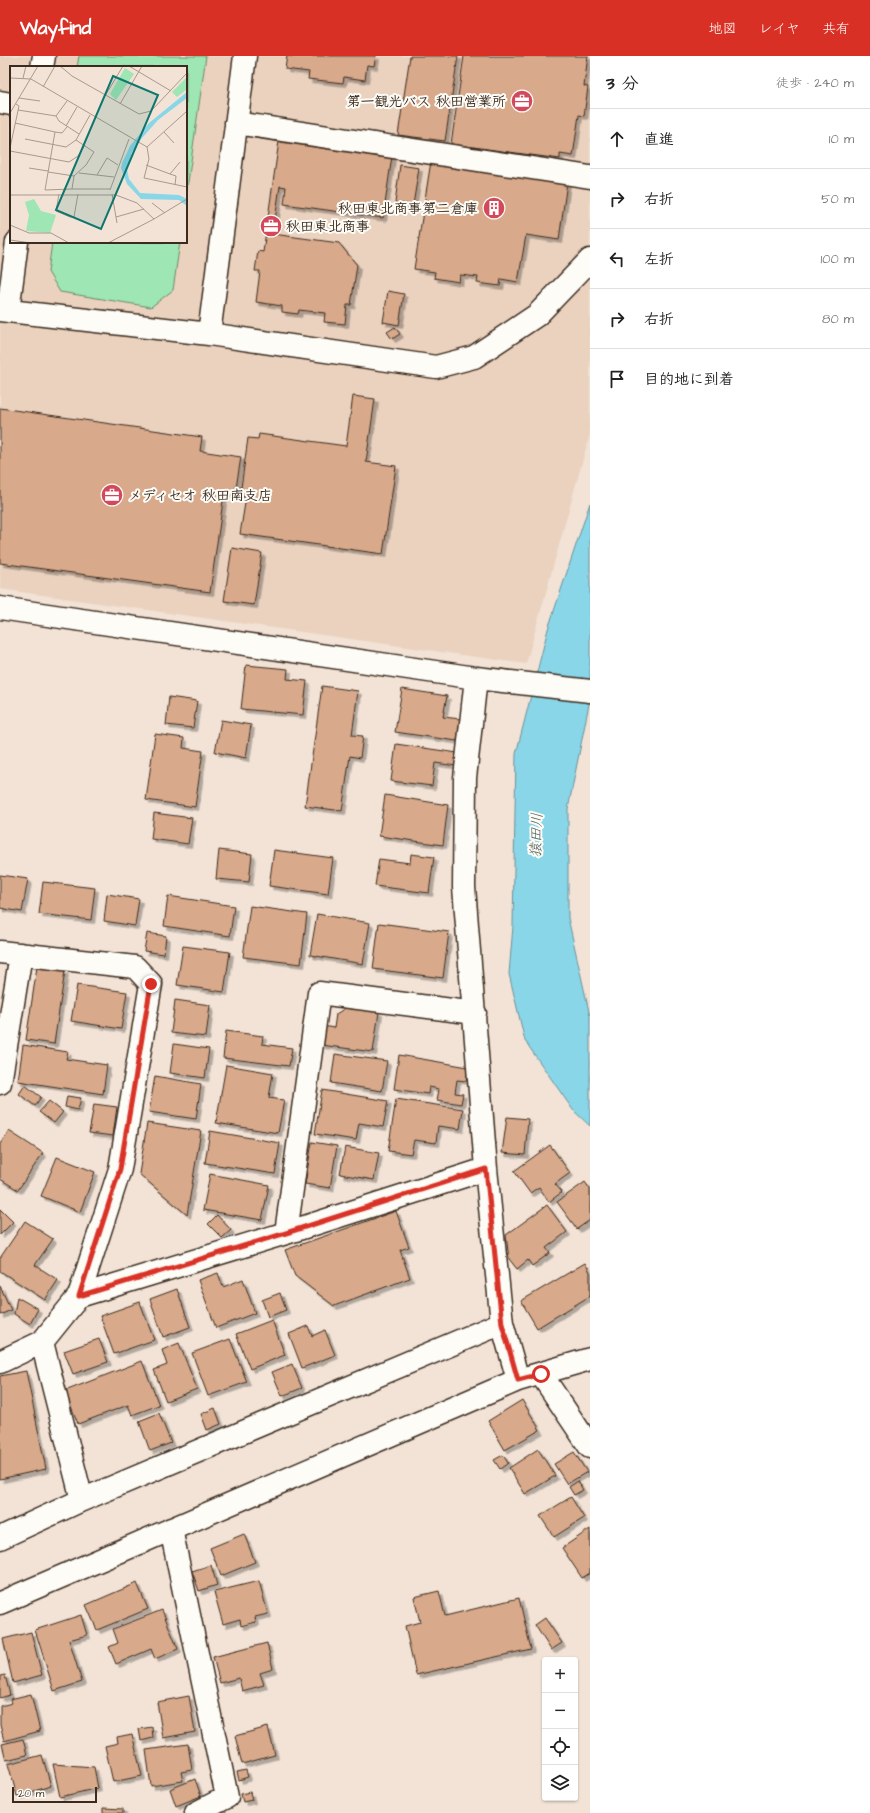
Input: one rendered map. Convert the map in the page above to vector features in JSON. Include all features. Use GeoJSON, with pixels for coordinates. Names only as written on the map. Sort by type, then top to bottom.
{"type":"FeatureCollection","features":[{"type":"Feature","properties":{"kind":"street"},"geometry":{"type":"LineString","coordinates":[[42,66],[44,56]]}},
{"type":"Feature","properties":{"kind":"street"},"geometry":{"type":"LineString","coordinates":[[209,334],[245,56]]}},
{"type":"Feature","properties":{"kind":"street"},"geometry":{"type":"LineString","coordinates":[[0,102],[10,104]]}},
{"type":"Feature","properties":{"kind":"street"},"geometry":{"type":"LineString","coordinates":[[236,123],[590,177]]}},
{"type":"Feature","properties":{"kind":"street"},"geometry":{"type":"LineString","coordinates":[[17,243],[4,311],[209,334],[436,367],[474,357],[536,315],[590,260]]}},
{"type":"Feature","properties":{"kind":"street"},"geometry":{"type":"LineString","coordinates":[[0,608],[476,678],[590,691]]}},
{"type":"Feature","properties":{"kind":"street"},"geometry":{"type":"LineString","coordinates":[[476,678],[465,778],[464,887],[486,1169],[502,1324],[518,1380]]}},
{"type":"Feature","properties":{"kind":"street"},"geometry":{"type":"LineString","coordinates":[[0,1083],[11,953],[136,967],[151,984],[120,1169],[79,1296],[42,1342],[0,1362]]}},
{"type":"Feature","properties":{"kind":"street"},"geometry":{"type":"LineString","coordinates":[[286,1233],[319,992],[474,1013]]}},
{"type":"Feature","properties":{"kind":"street"},"geometry":{"type":"LineString","coordinates":[[79,1296],[286,1233],[486,1169]]}},
{"type":"Feature","properties":{"kind":"street"},"geometry":{"type":"LineString","coordinates":[[0,1538],[82,1500],[502,1324]]}},
{"type":"Feature","properties":{"kind":"street"},"geometry":{"type":"LineString","coordinates":[[42,1342],[82,1500]]}},
{"type":"Feature","properties":{"kind":"street"},"geometry":{"type":"LineString","coordinates":[[0,1603],[518,1380],[590,1359]]}},
{"type":"Feature","properties":{"kind":"street"},"geometry":{"type":"LineString","coordinates":[[541,1374],[590,1447]]}},
{"type":"Feature","properties":{"kind":"street"},"geometry":{"type":"LineString","coordinates":[[171,1529],[227,1798],[196,1813]]}},
{"type":"Feature","properties":{"kind":"shaded area"},"geometry":{"type":"Polygon","coordinates":[[[0,56],[590,56],[590,434],[526,664],[0,589],[0,56]]]}},
{"type":"Feature","properties":{"kind":"green space"},"geometry":{"type":"Polygon","coordinates":[[[79,56],[206,56],[187,189],[187,66],[77,66],[79,56]]]}},
{"type":"Feature","properties":{"kind":"green space"},"geometry":{"type":"Polygon","coordinates":[[[52,243],[180,243],[173,290],[151,307],[60,292],[48,272],[52,243]]]}},
{"type":"Feature","properties":{"kind":"water","name":"猿田川"},"geometry":{"type":"Polygon","coordinates":[[[590,503],[590,699],[568,809],[568,918],[590,1016],[590,1126],[573,1110],[525,1041],[509,974],[513,926],[516,754],[548,629],[590,503]]]}},
{"type":"Feature","properties":{"kind":"building"},"geometry":{"type":"Polygon","coordinates":[[[287,56],[376,56],[374,66],[367,65],[365,80],[344,77],[343,83],[308,79],[309,72],[285,69],[287,56]]]}},
{"type":"Feature","properties":{"kind":"building"},"geometry":{"type":"Polygon","coordinates":[[[410,56],[458,56],[445,141],[398,135],[410,56]]]}},
{"type":"Feature","properties":{"kind":"building","name":"第一観光バス 秋田営業所"},"geometry":{"type":"Polygon","coordinates":[[[464,56],[588,56],[584,86],[588,87],[584,116],[579,115],[573,156],[560,154],[560,159],[451,144],[464,56]]]}},
{"type":"Feature","properties":{"kind":"building","name":"秋田東北商事"},"geometry":{"type":"Polygon","coordinates":[[[279,141],[392,156],[383,218],[284,204],[286,187],[280,186],[273,234],[339,243],[357,265],[351,305],[347,305],[345,324],[324,322],[325,313],[299,310],[298,314],[282,312],[282,306],[256,302],[260,271],[255,271],[258,251],[263,252],[279,141]]]}},
{"type":"Feature","properties":{"kind":"building","name":"秋田東北商事第二倉庫"},"geometry":{"type":"Polygon","coordinates":[[[431,161],[567,182],[559,240],[526,235],[518,282],[501,279],[500,286],[477,283],[478,277],[460,275],[459,282],[434,278],[435,272],[414,269],[431,161]]]}},
{"type":"Feature","properties":{"kind":"building"},"geometry":{"type":"Polygon","coordinates":[[[400,165],[419,168],[413,205],[395,203],[400,165]]]}},
{"type":"Feature","properties":{"kind":"building"},"geometry":{"type":"Polygon","coordinates":[[[388,291],[404,294],[399,325],[383,322],[388,291]]]}},
{"type":"Feature","properties":{"kind":"building"},"geometry":{"type":"Polygon","coordinates":[[[395,327],[400,334],[392,339],[387,332],[395,327]]]}},
{"type":"Feature","properties":{"kind":"building","name":"メディセオ 秋田南支店"},"geometry":{"type":"Polygon","coordinates":[[[353,396],[375,399],[366,462],[396,466],[383,554],[240,534],[246,497],[224,494],[210,592],[0,563],[0,408],[202,437],[200,451],[241,457],[236,488],[241,488],[248,438],[258,439],[259,434],[346,446],[353,396]]]}},
{"type":"Feature","properties":{"kind":"building"},"geometry":{"type":"Polygon","coordinates":[[[232,548],[262,553],[254,605],[224,601],[232,548]]]}},
{"type":"Feature","properties":{"kind":"building"},"geometry":{"type":"Polygon","coordinates":[[[246,665],[288,669],[287,679],[307,681],[303,715],[241,709],[246,665]]]}},
{"type":"Feature","properties":{"kind":"building"},"geometry":{"type":"Polygon","coordinates":[[[322,686],[358,691],[352,735],[363,736],[360,758],[350,756],[342,811],[305,806],[322,686]]]}},
{"type":"Feature","properties":{"kind":"building"},"geometry":{"type":"Polygon","coordinates":[[[402,689],[447,696],[443,717],[461,719],[457,741],[395,732],[402,689]]]}},
{"type":"Feature","properties":{"kind":"building"},"geometry":{"type":"Polygon","coordinates":[[[169,697],[197,701],[193,728],[166,725],[169,697]]]}},
{"type":"Feature","properties":{"kind":"building"},"geometry":{"type":"Polygon","coordinates":[[[221,720],[251,725],[246,758],[215,752],[221,720]]]}},
{"type":"Feature","properties":{"kind":"building"},"geometry":{"type":"Polygon","coordinates":[[[155,734],[184,738],[183,748],[203,751],[195,807],[146,800],[155,734]]]}},
{"type":"Feature","properties":{"kind":"building"},"geometry":{"type":"Polygon","coordinates":[[[396,744],[458,753],[456,766],[435,763],[432,786],[391,781],[396,744]]]}},
{"type":"Feature","properties":{"kind":"building"},"geometry":{"type":"Polygon","coordinates":[[[385,795],[448,805],[443,845],[379,836],[385,795]]]}},
{"type":"Feature","properties":{"kind":"building"},"geometry":{"type":"Polygon","coordinates":[[[154,813],[192,818],[188,844],[151,839],[154,813]]]}},
{"type":"Feature","properties":{"kind":"building"},"geometry":{"type":"Polygon","coordinates":[[[219,850],[252,854],[249,882],[216,879],[219,850]]]}},
{"type":"Feature","properties":{"kind":"building"},"geometry":{"type":"Polygon","coordinates":[[[274,850],[333,858],[328,894],[269,886],[274,850]]]}},
{"type":"Feature","properties":{"kind":"building"},"geometry":{"type":"Polygon","coordinates":[[[411,854],[434,857],[429,893],[375,886],[379,859],[410,863],[411,854]]]}},
{"type":"Feature","properties":{"kind":"building"},"geometry":{"type":"Polygon","coordinates":[[[0,875],[28,879],[22,912],[0,908],[0,875]]]}},
{"type":"Feature","properties":{"kind":"building"},"geometry":{"type":"Polygon","coordinates":[[[43,882],[95,888],[91,920],[39,914],[43,882]]]}},
{"type":"Feature","properties":{"kind":"building"},"geometry":{"type":"Polygon","coordinates":[[[107,894],[139,899],[135,926],[104,921],[107,894]]]}},
{"type":"Feature","properties":{"kind":"building"},"geometry":{"type":"Polygon","coordinates":[[[168,896],[234,906],[230,936],[164,926],[168,896]]]}},
{"type":"Feature","properties":{"kind":"building"},"geometry":{"type":"Polygon","coordinates":[[[250,906],[307,914],[301,964],[243,957],[250,906]]]}},
{"type":"Feature","properties":{"kind":"building"},"geometry":{"type":"Polygon","coordinates":[[[317,914],[370,923],[363,964],[310,955],[317,914]]]}},
{"type":"Feature","properties":{"kind":"building"},"geometry":{"type":"Polygon","coordinates":[[[379,923],[449,932],[443,978],[373,969],[379,923]]]}},
{"type":"Feature","properties":{"kind":"building"},"geometry":{"type":"Polygon","coordinates":[[[147,933],[166,936],[164,954],[144,951],[147,933]]]}},
{"type":"Feature","properties":{"kind":"building"},"geometry":{"type":"Polygon","coordinates":[[[183,946],[230,952],[224,992],[177,985],[183,946]]]}},
{"type":"Feature","properties":{"kind":"building"},"geometry":{"type":"Polygon","coordinates":[[[37,967],[65,971],[54,1044],[26,1040],[37,967]]]}},
{"type":"Feature","properties":{"kind":"building"},"geometry":{"type":"Polygon","coordinates":[[[77,985],[127,992],[121,1029],[71,1021],[77,985]]]}},
{"type":"Feature","properties":{"kind":"building"},"geometry":{"type":"Polygon","coordinates":[[[175,1000],[210,1005],[206,1037],[171,1033],[175,1000]]]}},
{"type":"Feature","properties":{"kind":"building"},"geometry":{"type":"Polygon","coordinates":[[[347,1007],[379,1012],[373,1052],[321,1045],[323,1026],[334,1028],[336,1014],[347,1007]]]}},
{"type":"Feature","properties":{"kind":"building"},"geometry":{"type":"Polygon","coordinates":[[[226,1031],[263,1036],[262,1044],[292,1048],[289,1066],[223,1058],[226,1031]]]}},
{"type":"Feature","properties":{"kind":"building"},"geometry":{"type":"Polygon","coordinates":[[[174,1044],[209,1049],[205,1078],[170,1073],[174,1044]]]}},
{"type":"Feature","properties":{"kind":"building"},"geometry":{"type":"Polygon","coordinates":[[[23,1045],[68,1052],[66,1059],[107,1065],[103,1094],[18,1081],[23,1045]]]}},
{"type":"Feature","properties":{"kind":"building"},"geometry":{"type":"Polygon","coordinates":[[[335,1054],[387,1061],[382,1091],[331,1083],[335,1054]]]}},
{"type":"Feature","properties":{"kind":"building"},"geometry":{"type":"Polygon","coordinates":[[[399,1055],[468,1067],[466,1081],[457,1080],[455,1093],[463,1094],[461,1104],[437,1100],[439,1089],[429,1087],[428,1094],[394,1089],[399,1055]]]}},
{"type":"Feature","properties":{"kind":"building"},"geometry":{"type":"Polygon","coordinates":[[[226,1065],[273,1073],[269,1098],[284,1100],[278,1133],[216,1123],[226,1065]]]}},
{"type":"Feature","properties":{"kind":"building"},"geometry":{"type":"Polygon","coordinates":[[[155,1076],[201,1084],[196,1119],[149,1112],[155,1076]]]}},
{"type":"Feature","properties":{"kind":"building"},"geometry":{"type":"Polygon","coordinates":[[[25,1085],[41,1097],[35,1106],[19,1094],[25,1085]]]}},
{"type":"Feature","properties":{"kind":"building"},"geometry":{"type":"Polygon","coordinates":[[[322,1090],[388,1101],[383,1127],[359,1123],[356,1140],[315,1134],[322,1090]]]}},
{"type":"Feature","properties":{"kind":"building"},"geometry":{"type":"Polygon","coordinates":[[[67,1096],[81,1098],[78,1110],[65,1107],[67,1096]]]}},
{"type":"Feature","properties":{"kind":"building"},"geometry":{"type":"Polygon","coordinates":[[[396,1099],[463,1109],[460,1129],[438,1126],[436,1143],[414,1140],[411,1154],[388,1151],[396,1099]]]}},
{"type":"Feature","properties":{"kind":"building"},"geometry":{"type":"Polygon","coordinates":[[[49,1101],[63,1112],[54,1123],[39,1112],[49,1101]]]}},
{"type":"Feature","properties":{"kind":"building"},"geometry":{"type":"Polygon","coordinates":[[[94,1104],[117,1107],[113,1136],[89,1133],[94,1104]]]}},
{"type":"Feature","properties":{"kind":"building"},"geometry":{"type":"Polygon","coordinates":[[[507,1117],[528,1119],[525,1155],[502,1153],[507,1117]]]}},
{"type":"Feature","properties":{"kind":"building"},"geometry":{"type":"Polygon","coordinates":[[[147,1123],[201,1131],[187,1215],[139,1174],[147,1123]]]}},
{"type":"Feature","properties":{"kind":"building"},"geometry":{"type":"Polygon","coordinates":[[[9,1131],[43,1153],[18,1190],[0,1179],[0,1144],[9,1131]]]}},
{"type":"Feature","properties":{"kind":"building"},"geometry":{"type":"Polygon","coordinates":[[[210,1131],[280,1143],[275,1174],[205,1163],[210,1131]]]}},
{"type":"Feature","properties":{"kind":"building"},"geometry":{"type":"Polygon","coordinates":[[[312,1142],[337,1146],[330,1188],[305,1184],[312,1142]]]}},
{"type":"Feature","properties":{"kind":"building"},"geometry":{"type":"Polygon","coordinates":[[[550,1145],[570,1173],[555,1184],[562,1192],[549,1202],[539,1187],[530,1193],[514,1171],[550,1145]]]}},
{"type":"Feature","properties":{"kind":"building"},"geometry":{"type":"Polygon","coordinates":[[[345,1147],[379,1153],[374,1180],[340,1174],[345,1147]]]}},
{"type":"Feature","properties":{"kind":"building"},"geometry":{"type":"Polygon","coordinates":[[[57,1157],[95,1172],[80,1212],[41,1196],[57,1157]]]}},
{"type":"Feature","properties":{"kind":"building"},"geometry":{"type":"Polygon","coordinates":[[[210,1174],[269,1185],[262,1220],[203,1210],[210,1174]]]}},
{"type":"Feature","properties":{"kind":"building"},"geometry":{"type":"Polygon","coordinates":[[[585,1182],[590,1189],[590,1220],[577,1229],[557,1202],[585,1182]]]}},
{"type":"Feature","properties":{"kind":"building"},"geometry":{"type":"Polygon","coordinates":[[[547,1205],[567,1232],[546,1248],[550,1253],[532,1266],[528,1260],[517,1269],[509,1259],[506,1235],[547,1205]]]}},
{"type":"Feature","properties":{"kind":"building"},"geometry":{"type":"Polygon","coordinates":[[[0,1209],[13,1222],[0,1235],[0,1209]]]}},
{"type":"Feature","properties":{"kind":"building"},"geometry":{"type":"Polygon","coordinates":[[[396,1211],[409,1247],[400,1250],[410,1278],[334,1306],[295,1276],[285,1250],[396,1211]]]}},
{"type":"Feature","properties":{"kind":"building"},"geometry":{"type":"Polygon","coordinates":[[[217,1215],[231,1230],[222,1238],[208,1224],[217,1215]]]}},
{"type":"Feature","properties":{"kind":"building"},"geometry":{"type":"Polygon","coordinates":[[[25,1221],[53,1239],[35,1265],[58,1280],[45,1300],[0,1271],[0,1258],[25,1221]]]}},
{"type":"Feature","properties":{"kind":"building"},"geometry":{"type":"Polygon","coordinates":[[[585,1263],[590,1272],[590,1296],[537,1328],[521,1301],[585,1263]]]}},
{"type":"Feature","properties":{"kind":"building"},"geometry":{"type":"Polygon","coordinates":[[[218,1273],[223,1287],[243,1279],[255,1313],[216,1328],[198,1280],[218,1273]]]}},
{"type":"Feature","properties":{"kind":"building"},"geometry":{"type":"Polygon","coordinates":[[[0,1286],[11,1310],[0,1315],[0,1286]]]}},
{"type":"Feature","properties":{"kind":"building"},"geometry":{"type":"Polygon","coordinates":[[[177,1289],[190,1327],[163,1337],[150,1299],[177,1289]]]}},
{"type":"Feature","properties":{"kind":"building"},"geometry":{"type":"Polygon","coordinates":[[[280,1293],[286,1310],[268,1317],[262,1300],[280,1293]]]}},
{"type":"Feature","properties":{"kind":"building"},"geometry":{"type":"Polygon","coordinates":[[[17,1297],[38,1309],[30,1324],[14,1314],[17,1297]]]}},
{"type":"Feature","properties":{"kind":"building"},"geometry":{"type":"Polygon","coordinates":[[[140,1302],[154,1340],[114,1354],[100,1316],[140,1302]]]}},
{"type":"Feature","properties":{"kind":"building"},"geometry":{"type":"Polygon","coordinates":[[[272,1320],[285,1355],[250,1369],[236,1334],[272,1320]]]}},
{"type":"Feature","properties":{"kind":"building"},"geometry":{"type":"Polygon","coordinates":[[[308,1326],[312,1336],[325,1330],[335,1355],[302,1368],[289,1334],[308,1326]]]}},
{"type":"Feature","properties":{"kind":"building"},"geometry":{"type":"Polygon","coordinates":[[[99,1339],[108,1362],[73,1374],[64,1351],[99,1339]]]}},
{"type":"Feature","properties":{"kind":"building"},"geometry":{"type":"Polygon","coordinates":[[[230,1339],[247,1382],[208,1396],[192,1353],[230,1339]]]}},
{"type":"Feature","properties":{"kind":"building"},"geometry":{"type":"Polygon","coordinates":[[[179,1343],[197,1389],[166,1401],[154,1370],[167,1365],[162,1350],[179,1343]]]}},
{"type":"Feature","properties":{"kind":"building"},"geometry":{"type":"Polygon","coordinates":[[[142,1361],[159,1405],[132,1415],[128,1405],[78,1424],[65,1391],[142,1361]]]}},
{"type":"Feature","properties":{"kind":"building"},"geometry":{"type":"Polygon","coordinates":[[[292,1364],[302,1388],[282,1396],[272,1372],[292,1364]]]}},
{"type":"Feature","properties":{"kind":"building"},"geometry":{"type":"Polygon","coordinates":[[[26,1371],[46,1469],[0,1479],[0,1376],[26,1371]]]}},
{"type":"Feature","properties":{"kind":"building"},"geometry":{"type":"Polygon","coordinates":[[[522,1400],[540,1430],[505,1450],[488,1421],[522,1400]]]}},
{"type":"Feature","properties":{"kind":"building"},"geometry":{"type":"Polygon","coordinates":[[[215,1408],[221,1424],[207,1430],[201,1414],[215,1408]]]}},
{"type":"Feature","properties":{"kind":"building"},"geometry":{"type":"Polygon","coordinates":[[[159,1413],[171,1443],[150,1451],[139,1421],[159,1413]]]}},
{"type":"Feature","properties":{"kind":"building"},"geometry":{"type":"Polygon","coordinates":[[[538,1449],[555,1476],[525,1494],[509,1468],[538,1449]]]}},
{"type":"Feature","properties":{"kind":"building"},"geometry":{"type":"Polygon","coordinates":[[[574,1452],[587,1472],[567,1484],[554,1464],[574,1452]]]}},
{"type":"Feature","properties":{"kind":"building"},"geometry":{"type":"Polygon","coordinates":[[[503,1455],[508,1463],[500,1469],[494,1460],[503,1455]]]}},
{"type":"Feature","properties":{"kind":"building"},"geometry":{"type":"Polygon","coordinates":[[[578,1481],[583,1490],[574,1495],[569,1487],[578,1481]]]}},
{"type":"Feature","properties":{"kind":"building"},"geometry":{"type":"Polygon","coordinates":[[[571,1497],[584,1518],[554,1537],[540,1516],[571,1497]]]}},
{"type":"Feature","properties":{"kind":"building"},"geometry":{"type":"Polygon","coordinates":[[[590,1529],[590,1573],[582,1578],[562,1548],[590,1529]]]}},
{"type":"Feature","properties":{"kind":"building"},"geometry":{"type":"Polygon","coordinates":[[[244,1534],[255,1562],[221,1576],[210,1548],[244,1534]]]}},
{"type":"Feature","properties":{"kind":"building"},"geometry":{"type":"Polygon","coordinates":[[[211,1565],[217,1585],[199,1591],[192,1571],[211,1565]]]}},
{"type":"Feature","properties":{"kind":"building"},"geometry":{"type":"Polygon","coordinates":[[[259,1581],[268,1614],[255,1617],[256,1622],[241,1626],[240,1619],[223,1624],[214,1592],[259,1581]]]}},
{"type":"Feature","properties":{"kind":"building"},"geometry":{"type":"Polygon","coordinates":[[[137,1583],[148,1609],[97,1630],[86,1605],[137,1583]]]}},
{"type":"Feature","properties":{"kind":"building"},"geometry":{"type":"Polygon","coordinates":[[[439,1591],[445,1616],[519,1598],[531,1649],[416,1675],[405,1626],[420,1622],[414,1597],[439,1591]]]}},
{"type":"Feature","properties":{"kind":"building"},"geometry":{"type":"Polygon","coordinates":[[[162,1610],[178,1649],[155,1659],[151,1649],[116,1664],[109,1647],[118,1643],[113,1629],[162,1610]]]}},
{"type":"Feature","properties":{"kind":"building"},"geometry":{"type":"Polygon","coordinates":[[[81,1615],[87,1635],[69,1640],[82,1682],[54,1691],[35,1630],[81,1615]]]}},
{"type":"Feature","properties":{"kind":"building"},"geometry":{"type":"Polygon","coordinates":[[[545,1618],[562,1643],[551,1650],[535,1625],[545,1618]]]}},
{"type":"Feature","properties":{"kind":"building"},"geometry":{"type":"Polygon","coordinates":[[[31,1632],[42,1675],[13,1683],[3,1639],[31,1632]]]}},
{"type":"Feature","properties":{"kind":"building"},"geometry":{"type":"Polygon","coordinates":[[[267,1643],[273,1669],[260,1673],[264,1685],[242,1691],[239,1678],[220,1683],[213,1657],[267,1643]]]}},
{"type":"Feature","properties":{"kind":"building"},"geometry":{"type":"Polygon","coordinates":[[[5,1675],[10,1695],[0,1698],[0,1676],[5,1675]]]}},
{"type":"Feature","properties":{"kind":"building"},"geometry":{"type":"Polygon","coordinates":[[[31,1694],[40,1731],[4,1741],[0,1725],[0,1706],[12,1703],[10,1699],[31,1694]]]}},
{"type":"Feature","properties":{"kind":"building"},"geometry":{"type":"Polygon","coordinates":[[[189,1696],[195,1732],[163,1738],[157,1702],[189,1696]]]}},
{"type":"Feature","properties":{"kind":"building"},"geometry":{"type":"Polygon","coordinates":[[[152,1727],[153,1738],[141,1741],[139,1729],[152,1727]]]}},
{"type":"Feature","properties":{"kind":"building"},"geometry":{"type":"Polygon","coordinates":[[[268,1727],[275,1755],[242,1764],[235,1736],[268,1727]]]}},
{"type":"Feature","properties":{"kind":"building"},"geometry":{"type":"Polygon","coordinates":[[[132,1734],[142,1776],[113,1782],[105,1746],[118,1743],[117,1737],[132,1734]]]}},
{"type":"Feature","properties":{"kind":"building"},"geometry":{"type":"Polygon","coordinates":[[[23,1739],[27,1755],[6,1760],[2,1744],[23,1739]]]}},
{"type":"Feature","properties":{"kind":"building"},"geometry":{"type":"Polygon","coordinates":[[[188,1744],[192,1770],[181,1772],[183,1781],[151,1786],[146,1750],[188,1744]]]}},
{"type":"Feature","properties":{"kind":"building"},"geometry":{"type":"Polygon","coordinates":[[[42,1755],[51,1786],[17,1796],[8,1764],[42,1755]]]}},
{"type":"Feature","properties":{"kind":"building"},"geometry":{"type":"Polygon","coordinates":[[[53,1764],[94,1767],[98,1788],[60,1797],[53,1764]]]}},
{"type":"Feature","properties":{"kind":"building"},"geometry":{"type":"Polygon","coordinates":[[[246,1770],[248,1777],[239,1780],[237,1772],[246,1770]]]}},
{"type":"Feature","properties":{"kind":"building"},"geometry":{"type":"Polygon","coordinates":[[[195,1779],[201,1796],[176,1806],[170,1789],[195,1779]]]}},
{"type":"Feature","properties":{"kind":"building"},"geometry":{"type":"Polygon","coordinates":[[[250,1792],[252,1800],[243,1802],[241,1794],[250,1792]]]}},
{"type":"Feature","properties":{"kind":"building"},"geometry":{"type":"Polygon","coordinates":[[[103,1808],[123,1809],[123,1813],[103,1813],[103,1808]]]}},
{"type":"Feature","properties":{"kind":"place","name":"第一観光バス 秋田営業所"},"geometry":{"type":"Point","coordinates":[522,101]}},
{"type":"Feature","properties":{"kind":"place","name":"秋田東北商事第二倉庫"},"geometry":{"type":"Point","coordinates":[494,208]}},
{"type":"Feature","properties":{"kind":"place","name":"秋田東北商事"},"geometry":{"type":"Point","coordinates":[271,226]}},
{"type":"Feature","properties":{"kind":"place","name":"メディセオ 秋田南支店"},"geometry":{"type":"Point","coordinates":[112,495]}},
{"type":"Feature","properties":{"kind":"route"},"geometry":{"type":"LineString","coordinates":[[151,984],[120,1169],[79,1296],[286,1233],[486,1169],[502,1324],[518,1380],[541,1374]]}}]}
